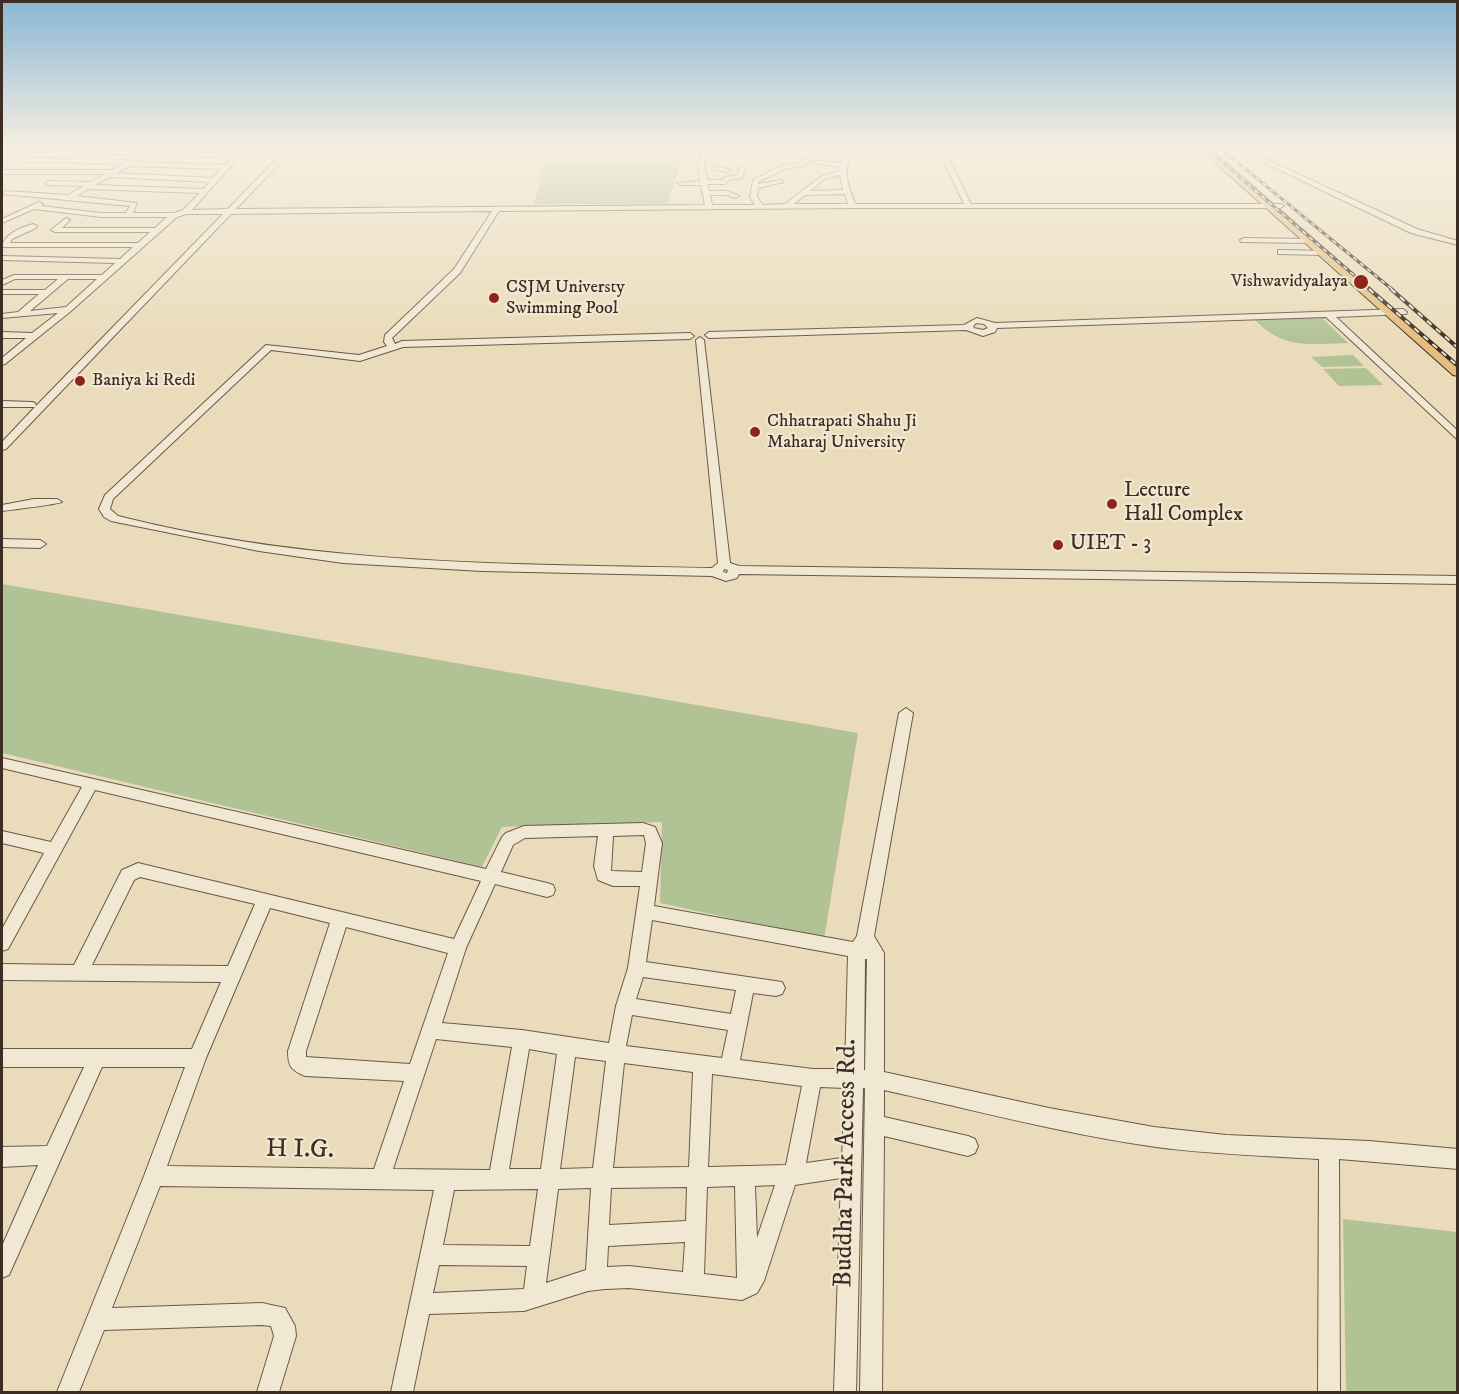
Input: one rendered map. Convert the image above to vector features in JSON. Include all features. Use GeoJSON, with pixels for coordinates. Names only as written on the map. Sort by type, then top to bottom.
{"type":"FeatureCollection","features":[{"type":"Feature","properties":{"kind":"highway"},"geometry":{"type":"LineString","coordinates":[[1283,214],[1322,253],[1458,372]]}},
{"type":"Feature","properties":{"kind":"highway"},"geometry":{"type":"LineString","coordinates":[[1285,214],[1458,358]]}},
{"type":"Feature","properties":{"kind":"street"},"geometry":{"type":"LineString","coordinates":[[2,221],[16,214]]}},
{"type":"Feature","properties":{"kind":"street"},"geometry":{"type":"LineString","coordinates":[[93,214],[178,214]]}},
{"type":"Feature","properties":{"kind":"street"},"geometry":{"type":"LineString","coordinates":[[3,441],[32,405],[223,214]]}},
{"type":"Feature","properties":{"kind":"street"},"geometry":{"type":"LineString","coordinates":[[3,441],[223,214]]}},
{"type":"Feature","properties":{"kind":"street"},"geometry":{"type":"LineString","coordinates":[[392,346],[388,342],[388,337],[457,271],[494,214]]}},
{"type":"Feature","properties":{"kind":"street"},"geometry":{"type":"LineString","coordinates":[[1378,214],[1414,231],[1458,243]]}},
{"type":"Feature","properties":{"kind":"street"},"geometry":{"type":"LineString","coordinates":[[2,362],[68,309],[174,215]]}},
{"type":"Feature","properties":{"kind":"street"},"geometry":{"type":"LineString","coordinates":[[66,220],[51,230],[158,230]]}},
{"type":"Feature","properties":{"kind":"street"},"geometry":{"type":"LineString","coordinates":[[4,244],[9,238],[33,226]]}},
{"type":"Feature","properties":{"kind":"street"},"geometry":{"type":"LineString","coordinates":[[1244,240],[1309,241]]}},
{"type":"Feature","properties":{"kind":"street"},"geometry":{"type":"LineString","coordinates":[[4,244],[141,245]]}},
{"type":"Feature","properties":{"kind":"street"},"geometry":{"type":"LineString","coordinates":[[1281,252],[1322,253]]}},
{"type":"Feature","properties":{"kind":"street"},"geometry":{"type":"LineString","coordinates":[[2,258],[123,261]]}},
{"type":"Feature","properties":{"kind":"street"},"geometry":{"type":"LineString","coordinates":[[2,283],[11,277],[104,277]]}},
{"type":"Feature","properties":{"kind":"street"},"geometry":{"type":"LineString","coordinates":[[19,315],[66,277]]}},
{"type":"Feature","properties":{"kind":"street"},"geometry":{"type":"LineString","coordinates":[[2,292],[47,292]]}},
{"type":"Feature","properties":{"kind":"street"},"geometry":{"type":"LineString","coordinates":[[2,316],[68,309]]}},
{"type":"Feature","properties":{"kind":"street"},"geometry":{"type":"LineString","coordinates":[[1403,312],[993,326],[992,330],[985,333],[974,332],[968,327],[700,337],[410,343],[392,346],[371,356],[360,358],[269,347],[109,497],[104,506],[104,512],[109,518],[119,520],[290,552],[342,559],[524,568],[1458,580]]}},
{"type":"Feature","properties":{"kind":"street"},"geometry":{"type":"LineString","coordinates":[[1328,314],[1458,437]]}},
{"type":"Feature","properties":{"kind":"street"},"geometry":{"type":"LineString","coordinates":[[2,335],[34,336]]}},
{"type":"Feature","properties":{"kind":"street"},"geometry":{"type":"LineString","coordinates":[[700,337],[725,569]]}},
{"type":"Feature","properties":{"kind":"street"},"geometry":{"type":"LineString","coordinates":[[2,404],[32,405]]}},
{"type":"Feature","properties":{"kind":"street"},"geometry":{"type":"LineString","coordinates":[[2,508],[34,502],[57,502]]}},
{"type":"Feature","properties":{"kind":"street"},"geometry":{"type":"LineString","coordinates":[[2,543],[40,544]]}},
{"type":"Feature","properties":{"kind":"street","name":"Buddha Park Access Rd."},"geometry":{"type":"LineString","coordinates":[[845,1392],[850,1167],[865,1079],[866,948],[906,713]]}},
{"type":"Feature","properties":{"kind":"street"},"geometry":{"type":"LineString","coordinates":[[2,763],[547,890]]}},
{"type":"Feature","properties":{"kind":"street"},"geometry":{"type":"LineString","coordinates":[[2,944],[90,785]]}},
{"type":"Feature","properties":{"kind":"street"},"geometry":{"type":"LineString","coordinates":[[380,1179],[458,948],[507,841],[517,834],[643,829],[650,831],[654,843],[646,912],[637,968],[625,1006],[616,1053],[602,1177],[596,1279]]}},
{"type":"Feature","properties":{"kind":"street"},"geometry":{"type":"LineString","coordinates":[[606,830],[603,871],[606,877],[650,879]]}},
{"type":"Feature","properties":{"kind":"street"},"geometry":{"type":"LineString","coordinates":[[2,837],[54,849]]}},
{"type":"Feature","properties":{"kind":"street"},"geometry":{"type":"LineString","coordinates":[[79,973],[128,875],[133,871],[145,870],[458,948]]}},
{"type":"Feature","properties":{"kind":"street"},"geometry":{"type":"LineString","coordinates":[[68,1392],[154,1176],[197,1058],[265,901]]}},
{"type":"Feature","properties":{"kind":"street"},"geometry":{"type":"LineString","coordinates":[[646,912],[866,948]]}},
{"type":"Feature","properties":{"kind":"street"},"geometry":{"type":"LineString","coordinates":[[340,919],[297,1052],[297,1062],[306,1066],[416,1073]]}},
{"type":"Feature","properties":{"kind":"street"},"geometry":{"type":"LineString","coordinates":[[637,968],[776,988]]}},
{"type":"Feature","properties":{"kind":"street"},"geometry":{"type":"LineString","coordinates":[[2,972],[233,974]]}},
{"type":"Feature","properties":{"kind":"street"},"geometry":{"type":"LineString","coordinates":[[729,1068],[746,984]]}},
{"type":"Feature","properties":{"kind":"street"},"geometry":{"type":"LineString","coordinates":[[625,1006],[738,1023]]}},
{"type":"Feature","properties":{"kind":"street"},"geometry":{"type":"LineString","coordinates":[[430,1030],[522,1039],[567,1047],[813,1078],[865,1079],[1132,1133],[1226,1145],[1369,1151],[1458,1159]]}},
{"type":"Feature","properties":{"kind":"street"},"geometry":{"type":"LineString","coordinates":[[498,1179],[522,1039]]}},
{"type":"Feature","properties":{"kind":"street"},"geometry":{"type":"LineString","coordinates":[[533,1298],[567,1047]]}},
{"type":"Feature","properties":{"kind":"street"},"geometry":{"type":"LineString","coordinates":[[2,1058],[197,1058]]}},
{"type":"Feature","properties":{"kind":"street"},"geometry":{"type":"LineString","coordinates":[[2,1268],[97,1058]]}},
{"type":"Feature","properties":{"kind":"street"},"geometry":{"type":"LineString","coordinates":[[693,1285],[703,1064]]}},
{"type":"Feature","properties":{"kind":"street"},"geometry":{"type":"LineString","coordinates":[[420,1304],[533,1298],[596,1279],[629,1277],[742,1290],[748,1288],[753,1281],[791,1175],[813,1078]]}},
{"type":"Feature","properties":{"kind":"street","name":"Buddha Park Access Rd."},"geometry":{"type":"LineString","coordinates":[[865,1079],[874,1124],[871,1392]]}},
{"type":"Feature","properties":{"kind":"street"},"geometry":{"type":"LineString","coordinates":[[874,1124],[968,1146]]}},
{"type":"Feature","properties":{"kind":"street"},"geometry":{"type":"LineString","coordinates":[[1329,1151],[1329,1392]]}},
{"type":"Feature","properties":{"kind":"street"},"geometry":{"type":"LineString","coordinates":[[2,1157],[54,1155]]}},
{"type":"Feature","properties":{"kind":"street","name":"H I.G."},"geometry":{"type":"LineString","coordinates":[[154,1176],[550,1179],[791,1175],[850,1167]]}},
{"type":"Feature","properties":{"kind":"street"},"geometry":{"type":"LineString","coordinates":[[745,1176],[748,1288]]}},
{"type":"Feature","properties":{"kind":"street"},"geometry":{"type":"LineString","coordinates":[[402,1392],[446,1180]]}},
{"type":"Feature","properties":{"kind":"street"},"geometry":{"type":"LineString","coordinates":[[597,1236],[695,1231]]}},
{"type":"Feature","properties":{"kind":"street"},"geometry":{"type":"LineString","coordinates":[[430,1255],[539,1256]]}},
{"type":"Feature","properties":{"kind":"street"},"geometry":{"type":"LineString","coordinates":[[96,1319],[262,1314],[277,1316],[284,1326],[285,1336],[268,1392]]}},
{"type":"Feature","properties":{"kind":"green space"},"geometry":{"type":"Polygon","coordinates":[[[1321,317],[1348,343],[1297,343],[1276,336],[1254,319],[1321,317]]]}},
{"type":"Feature","properties":{"kind":"green space"},"geometry":{"type":"Polygon","coordinates":[[[1353,355],[1364,366],[1322,367],[1311,357],[1353,355]]]}},
{"type":"Feature","properties":{"kind":"green space"},"geometry":{"type":"Polygon","coordinates":[[[1366,368],[1383,385],[1339,386],[1323,369],[1366,368]]]}},
{"type":"Feature","properties":{"kind":"green space"},"geometry":{"type":"Polygon","coordinates":[[[2,584],[858,733],[824,939],[660,903],[662,822],[502,827],[482,867],[2,753],[2,584]]]}},
{"type":"Feature","properties":{"kind":"green space"},"geometry":{"type":"Polygon","coordinates":[[[1343,1219],[1457,1232],[1457,1392],[1346,1392],[1343,1219]]]}},
{"type":"Feature","properties":{"kind":"railway"},"geometry":{"type":"LineString","coordinates":[[1283,214],[1371,290]]}},
{"type":"Feature","properties":{"kind":"railway"},"geometry":{"type":"LineString","coordinates":[[1300,214],[1393,290]]}},
{"type":"Feature","properties":{"kind":"railway"},"geometry":{"type":"LineString","coordinates":[[1369,289],[1458,366]]}},
{"type":"Feature","properties":{"kind":"railway"},"geometry":{"type":"LineString","coordinates":[[1391,289],[1458,348]]}},
{"type":"Feature","properties":{"kind":"place","name":"Vishwavidyalaya"},"geometry":{"type":"Point","coordinates":[1361,282]}},
{"type":"Feature","properties":{"kind":"place","name":"CSJM Universty Swimming Pool"},"geometry":{"type":"Point","coordinates":[494,298]}},
{"type":"Feature","properties":{"kind":"place","name":"Baniya ki Redi"},"geometry":{"type":"Point","coordinates":[80,381]}},
{"type":"Feature","properties":{"kind":"place","name":"Chhatrapati Shahu Ji Maharaj University"},"geometry":{"type":"Point","coordinates":[755,432]}},
{"type":"Feature","properties":{"kind":"place","name":"Lecture Hall Complex"},"geometry":{"type":"Point","coordinates":[1112,504]}},
{"type":"Feature","properties":{"kind":"place","name":"UIET - 3"},"geometry":{"type":"Point","coordinates":[1058,545]}}]}
